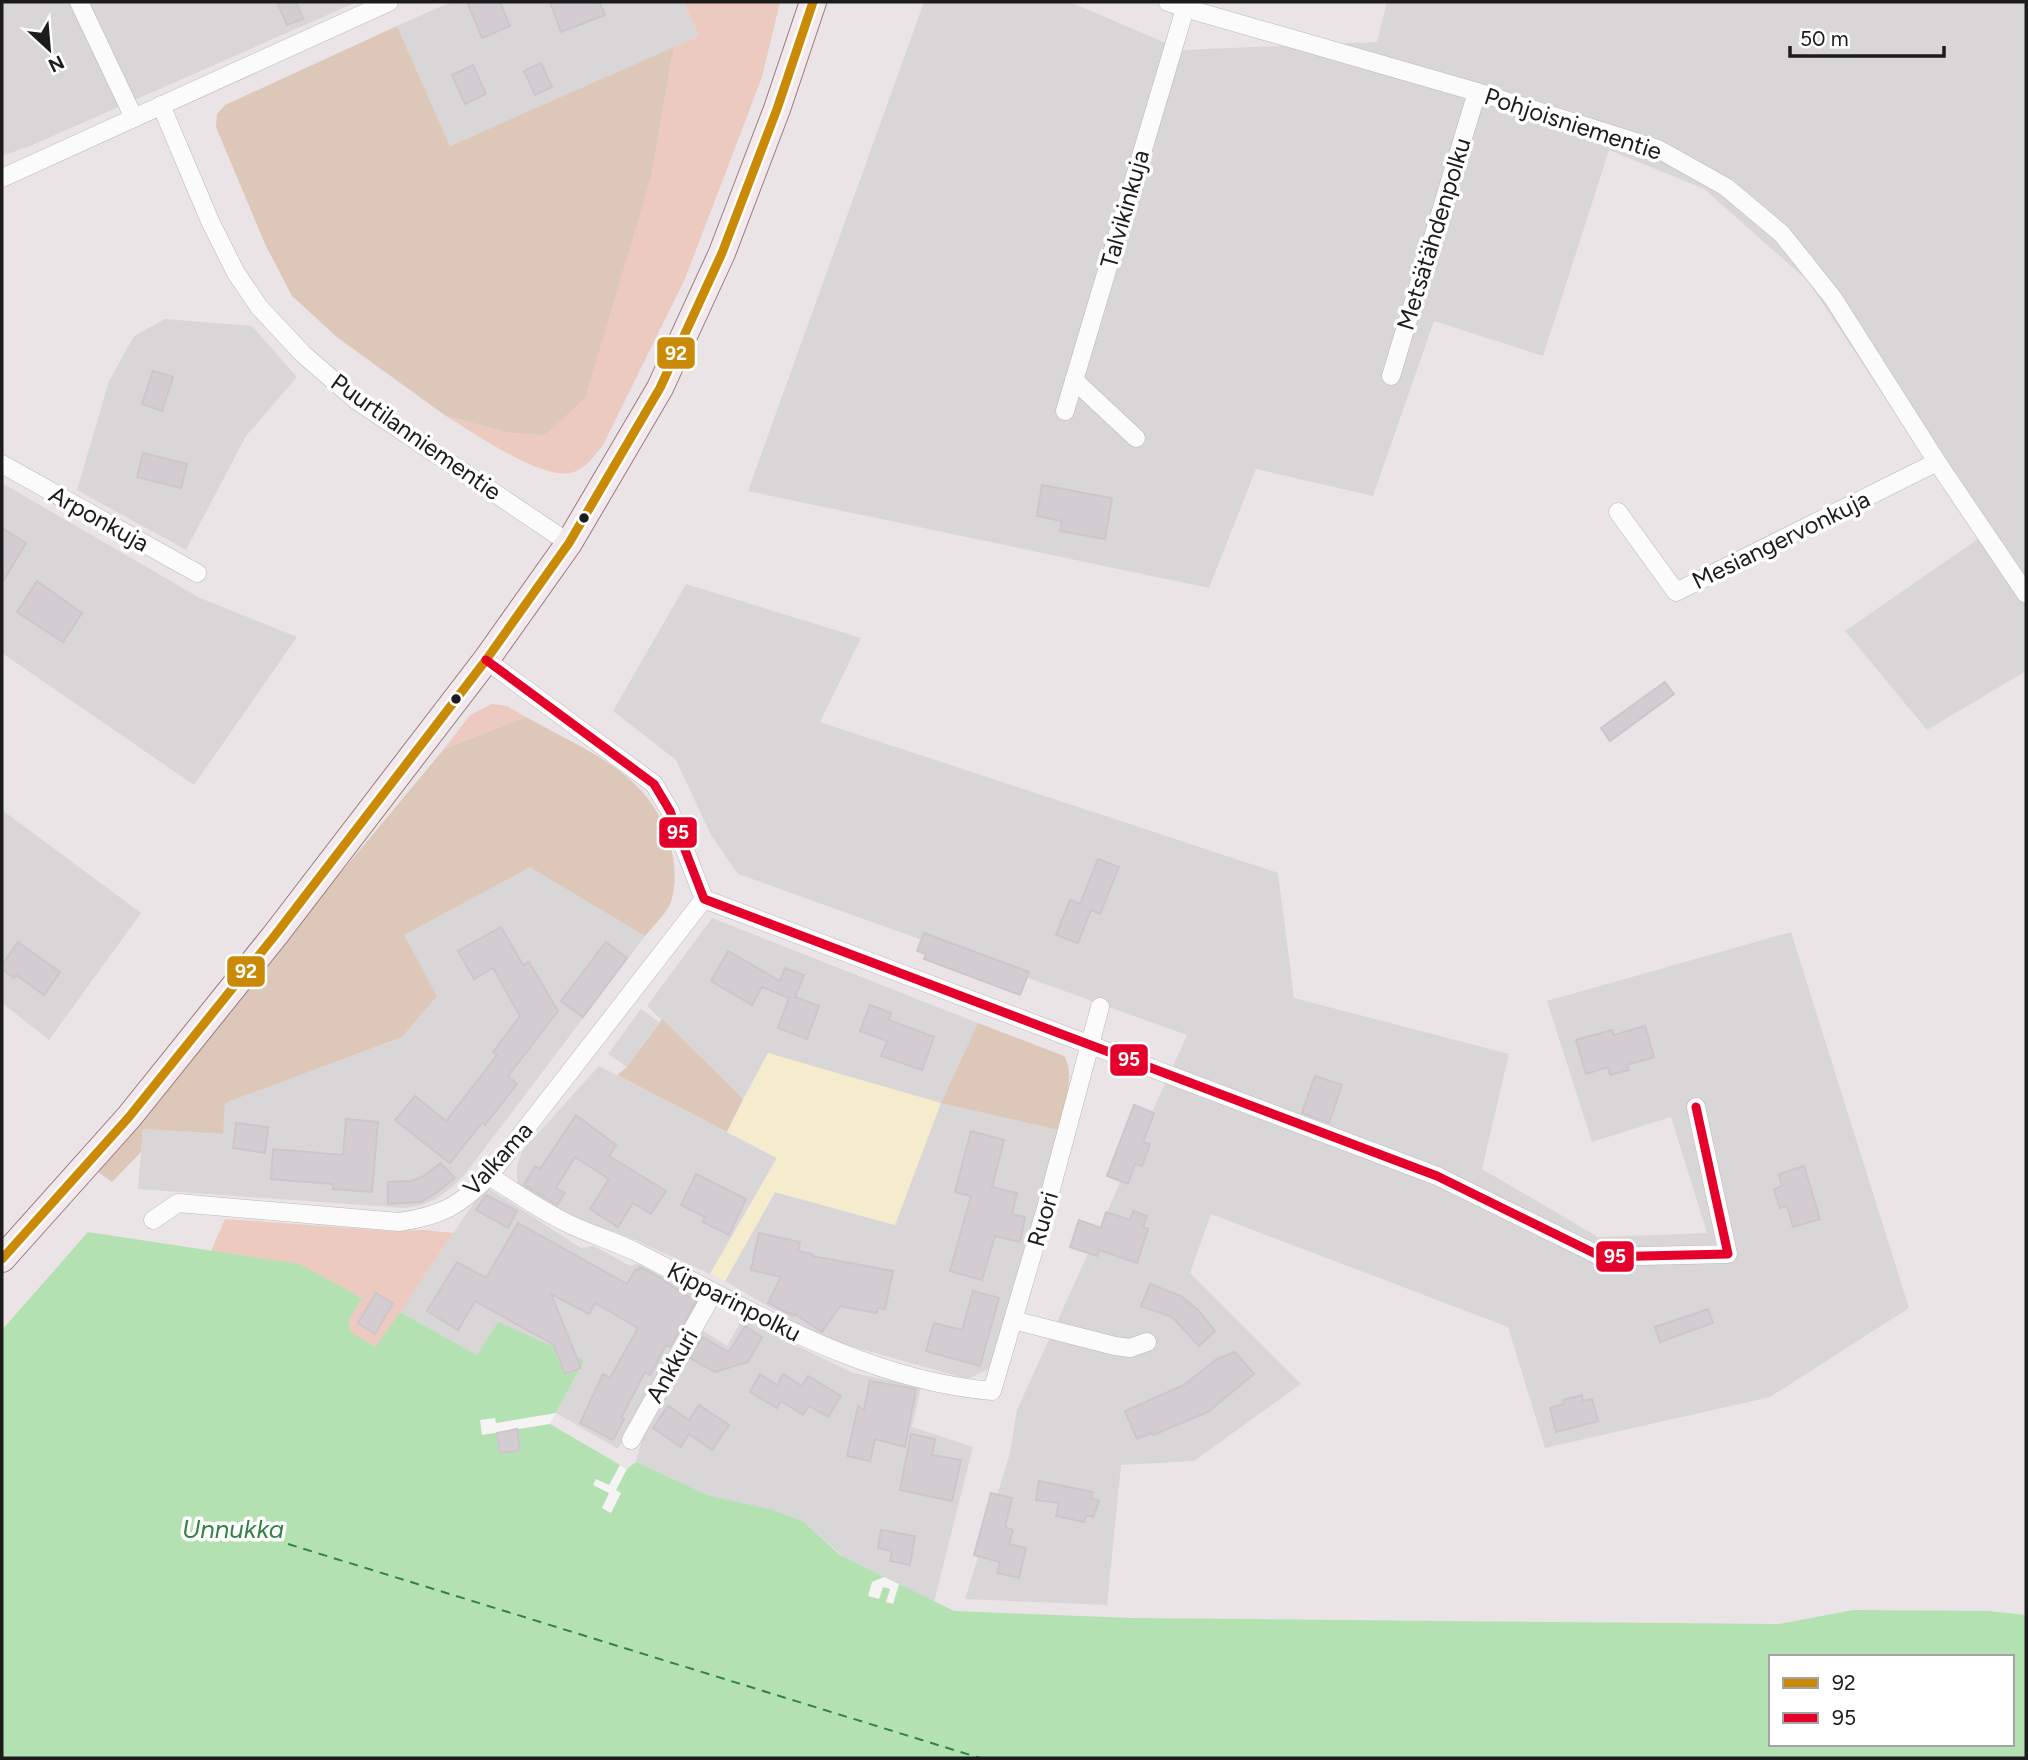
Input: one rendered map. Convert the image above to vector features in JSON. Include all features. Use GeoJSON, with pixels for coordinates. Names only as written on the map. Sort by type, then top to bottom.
{"type":"FeatureCollection","features":[{"type":"Feature","properties":{"kind":"street"},"geometry":{"type":"LineString","coordinates":[[79,2],[134,118]]}},
{"type":"Feature","properties":{"kind":"street"},"geometry":{"type":"LineString","coordinates":[[2,178],[389,2]]}},
{"type":"Feature","properties":{"kind":"street"},"geometry":{"type":"LineString","coordinates":[[2,1259],[155,1085],[276,934],[486,660],[569,543],[660,388],[711,278],[776,109],[813,2]]}},
{"type":"Feature","properties":{"kind":"street","name":"Pohjoisniementie"},"geometry":{"type":"LineString","coordinates":[[1180,4],[1658,149],[1726,187],[1782,234],[1833,298],[1937,462],[2026,594]]}},
{"type":"Feature","properties":{"kind":"street","name":"Talvikinkuja"},"geometry":{"type":"LineString","coordinates":[[1065,411],[1180,4]]}},
{"type":"Feature","properties":{"kind":"street","name":"Metsätähdenpolku"},"geometry":{"type":"LineString","coordinates":[[1391,376],[1477,92]]}},
{"type":"Feature","properties":{"kind":"street","name":"Puurtilanniementie"},"geometry":{"type":"LineString","coordinates":[[161,105],[210,221],[236,273],[259,307],[303,354],[356,400],[569,543]]}},
{"type":"Feature","properties":{"kind":"street"},"geometry":{"type":"LineString","coordinates":[[1074,380],[1136,438]]}},
{"type":"Feature","properties":{"kind":"street","name":"Mesiangervonkuja"},"geometry":{"type":"LineString","coordinates":[[1618,512],[1676,592],[1937,462]]}},
{"type":"Feature","properties":{"kind":"street","name":"Arponkuja"},"geometry":{"type":"LineString","coordinates":[[2,464],[197,573]]}},
{"type":"Feature","properties":{"kind":"street"},"geometry":{"type":"LineString","coordinates":[[486,660],[654,784],[670,811],[704,899],[1437,1176],[1602,1257],[1728,1254],[1696,1107]]}},
{"type":"Feature","properties":{"kind":"street","name":"Valkama"},"geometry":{"type":"LineString","coordinates":[[153,1220],[178,1203],[399,1222],[427,1218],[450,1208],[470,1195],[489,1177],[704,899]]}},
{"type":"Feature","properties":{"kind":"street","name":"Ruori"},"geometry":{"type":"LineString","coordinates":[[992,1391],[1100,1007]]}},
{"type":"Feature","properties":{"kind":"street","name":"Kipparinpolku"},"geometry":{"type":"LineString","coordinates":[[489,1177],[566,1223],[633,1251],[833,1351],[933,1383],[992,1391]]}},
{"type":"Feature","properties":{"kind":"street","name":"Ankkuri"},"geometry":{"type":"LineString","coordinates":[[631,1440],[713,1293]]}},
{"type":"Feature","properties":{"kind":"street"},"geometry":{"type":"LineString","coordinates":[[1013,1320],[1115,1346],[1130,1348],[1147,1342]]}},
{"type":"Feature","properties":{"kind":"shaded area"},"geometry":{"type":"Polygon","coordinates":[[[2,2],[357,2],[2,156],[2,2]]]}},
{"type":"Feature","properties":{"kind":"shaded area"},"geometry":{"type":"Polygon","coordinates":[[[451,2],[684,2],[699,36],[450,146],[397,26],[451,2]]]}},
{"type":"Feature","properties":{"kind":"shaded area"},"geometry":{"type":"Polygon","coordinates":[[[684,2],[780,2],[762,77],[685,279],[603,445],[589,462],[570,473],[541,469],[506,453],[446,416],[506,432],[651,177],[674,47],[699,36],[684,2]]]}},
{"type":"Feature","properties":{"kind":"shaded area"},"geometry":{"type":"Polygon","coordinates":[[[924,2],[1070,2],[1182,50],[1377,42],[1387,2],[2026,2],[2026,671],[1927,730],[1845,631],[1978,539],[1808,281],[1704,189],[1609,150],[1543,356],[1434,321],[1373,496],[1256,469],[1209,588],[748,491],[924,2]]]}},
{"type":"Feature","properties":{"kind":"shaded area"},"geometry":{"type":"Polygon","coordinates":[[[397,26],[450,146],[674,47],[651,177],[585,398],[545,435],[506,432],[446,416],[338,338],[292,296],[265,244],[216,127],[217,114],[225,105],[397,26]]]}},
{"type":"Feature","properties":{"kind":"shaded area"},"geometry":{"type":"Polygon","coordinates":[[[165,319],[252,326],[297,377],[246,436],[186,550],[77,490],[109,381],[134,336],[165,319]]]}},
{"type":"Feature","properties":{"kind":"shaded area"},"geometry":{"type":"Polygon","coordinates":[[[2,483],[200,598],[297,637],[194,785],[2,653],[2,483]]]}},
{"type":"Feature","properties":{"kind":"shaded area"},"geometry":{"type":"Polygon","coordinates":[[[686,584],[861,638],[820,722],[1278,873],[1294,998],[1509,1054],[1482,1169],[1598,1237],[1707,1233],[1671,1117],[1592,1142],[1547,1001],[1791,932],[1909,1308],[1770,1397],[1545,1448],[1508,1327],[1211,1214],[1190,1273],[1301,1384],[1194,1461],[1121,1465],[1107,1605],[965,1599],[1010,1453],[1017,1410],[1187,1035],[738,874],[711,835],[676,760],[613,711],[686,584]]]}},
{"type":"Feature","properties":{"kind":"shaded area"},"geometry":{"type":"Polygon","coordinates":[[[492,704],[507,706],[526,717],[444,749],[470,715],[492,704]]]}},
{"type":"Feature","properties":{"kind":"shaded area"},"geometry":{"type":"Polygon","coordinates":[[[526,717],[613,766],[632,781],[648,799],[661,820],[673,858],[674,887],[669,906],[645,936],[530,867],[404,935],[437,996],[402,1037],[225,1103],[223,1134],[143,1129],[141,1152],[112,1182],[94,1169],[444,749],[526,717]]]}},
{"type":"Feature","properties":{"kind":"shaded area"},"geometry":{"type":"Polygon","coordinates":[[[2,810],[141,913],[49,1040],[2,1003],[2,810]]]}},
{"type":"Feature","properties":{"kind":"shaded area"},"geometry":{"type":"Polygon","coordinates":[[[530,866],[645,936],[466,1173],[452,1187],[436,1199],[404,1208],[138,1189],[143,1129],[222,1134],[225,1103],[402,1037],[437,996],[403,935],[530,866]]]}},
{"type":"Feature","properties":{"kind":"shaded area"},"geometry":{"type":"Polygon","coordinates":[[[712,918],[978,1023],[941,1103],[1058,1130],[994,1362],[987,1370],[967,1379],[822,1338],[725,1281],[775,1192],[895,1225],[768,1053],[743,1099],[647,1006],[712,918]]]}},
{"type":"Feature","properties":{"kind":"shaded area"},"geometry":{"type":"Polygon","coordinates":[[[641,1009],[659,1022],[627,1067],[608,1054],[641,1009]]]}},
{"type":"Feature","properties":{"kind":"shaded area"},"geometry":{"type":"Polygon","coordinates":[[[662,1019],[743,1099],[727,1132],[617,1075],[627,1067],[662,1019]]]}},
{"type":"Feature","properties":{"kind":"shaded area"},"geometry":{"type":"Polygon","coordinates":[[[978,1023],[1064,1056],[1068,1064],[1069,1082],[1058,1130],[941,1103],[978,1023]]]}},
{"type":"Feature","properties":{"kind":"shaded area"},"geometry":{"type":"Polygon","coordinates":[[[768,1053],[941,1103],[895,1225],[775,1192],[725,1281],[710,1274],[777,1158],[727,1132],[768,1053]]]}},
{"type":"Feature","properties":{"kind":"shaded area"},"geometry":{"type":"Polygon","coordinates":[[[599,1066],[777,1158],[710,1274],[635,1240],[582,1220],[522,1190],[517,1181],[517,1166],[522,1151],[599,1066]]]}},
{"type":"Feature","properties":{"kind":"shaded area"},"geometry":{"type":"Polygon","coordinates":[[[485,1186],[581,1248],[594,1246],[630,1266],[638,1264],[703,1299],[618,1449],[556,1413],[584,1360],[477,1355],[400,1312],[485,1186]]]}},
{"type":"Feature","properties":{"kind":"shaded area"},"geometry":{"type":"Polygon","coordinates":[[[225,1219],[453,1233],[377,1347],[350,1333],[349,1320],[362,1297],[211,1251],[225,1219]]]}},
{"type":"Feature","properties":{"kind":"shaded area"},"geometry":{"type":"Polygon","coordinates":[[[742,1319],[853,1373],[921,1387],[912,1427],[973,1447],[934,1602],[844,1557],[804,1522],[710,1496],[636,1462],[643,1435],[702,1330],[727,1346],[742,1319]]]}},
{"type":"Feature","properties":{"kind":"water","name":"Unnukka"},"geometry":{"type":"Polygon","coordinates":[[[88,1232],[299,1264],[362,1298],[349,1320],[350,1332],[376,1347],[400,1312],[477,1355],[498,1322],[584,1360],[550,1424],[627,1469],[636,1462],[710,1496],[773,1510],[804,1522],[840,1555],[954,1611],[1132,1618],[1779,1624],[1853,1610],[1989,1611],[2026,1615],[2026,1758],[2,1758],[2,1330],[88,1232]]]}},
{"type":"Feature","properties":{"kind":"pier"},"geometry":{"type":"Polygon","coordinates":[[[556,1413],[550,1424],[482,1435],[480,1420],[495,1418],[496,1423],[556,1413]]]}},
{"type":"Feature","properties":{"kind":"pier"},"geometry":{"type":"Polygon","coordinates":[[[620,1465],[627,1469],[616,1490],[621,1493],[611,1513],[602,1508],[609,1493],[593,1485],[596,1479],[609,1485],[620,1465]]]}},
{"type":"Feature","properties":{"kind":"pier"},"geometry":{"type":"Polygon","coordinates":[[[884,1577],[899,1584],[893,1604],[886,1602],[890,1589],[883,1587],[879,1599],[868,1596],[872,1582],[884,1577]]]}},
{"type":"Feature","properties":{"kind":"building"},"geometry":{"type":"Polygon","coordinates":[[[277,2],[296,2],[303,19],[287,25],[277,2]]]}},
{"type":"Feature","properties":{"kind":"building"},"geometry":{"type":"Polygon","coordinates":[[[467,2],[500,2],[510,26],[482,38],[467,2]]]}},
{"type":"Feature","properties":{"kind":"building"},"geometry":{"type":"Polygon","coordinates":[[[550,2],[599,2],[605,15],[561,32],[550,2]]]}},
{"type":"Feature","properties":{"kind":"building"},"geometry":{"type":"Polygon","coordinates":[[[541,63],[552,87],[535,95],[524,71],[541,63]]]}},
{"type":"Feature","properties":{"kind":"building"},"geometry":{"type":"Polygon","coordinates":[[[473,65],[486,94],[465,104],[452,75],[473,65]]]}},
{"type":"Feature","properties":{"kind":"building"},"geometry":{"type":"Polygon","coordinates":[[[153,371],[173,377],[162,411],[142,404],[153,371]]]}},
{"type":"Feature","properties":{"kind":"building"},"geometry":{"type":"Polygon","coordinates":[[[143,453],[187,464],[181,488],[137,477],[143,453]]]}},
{"type":"Feature","properties":{"kind":"building"},"geometry":{"type":"Polygon","coordinates":[[[1042,485],[1112,498],[1105,539],[1060,531],[1062,521],[1037,516],[1042,485]]]}},
{"type":"Feature","properties":{"kind":"building"},"geometry":{"type":"Polygon","coordinates":[[[2,528],[26,543],[2,583],[2,528]]]}},
{"type":"Feature","properties":{"kind":"building"},"geometry":{"type":"Polygon","coordinates":[[[37,581],[82,613],[63,642],[17,612],[37,581]]]}},
{"type":"Feature","properties":{"kind":"building"},"geometry":{"type":"Polygon","coordinates":[[[1665,682],[1674,694],[1610,741],[1601,728],[1665,682]]]}},
{"type":"Feature","properties":{"kind":"building"},"geometry":{"type":"Polygon","coordinates":[[[1098,859],[1119,867],[1100,914],[1091,910],[1078,943],[1056,935],[1070,900],[1080,904],[1098,859]]]}},
{"type":"Feature","properties":{"kind":"building"},"geometry":{"type":"Polygon","coordinates":[[[501,927],[523,965],[529,962],[558,1011],[508,1076],[517,1084],[485,1125],[482,1123],[450,1163],[395,1120],[415,1096],[446,1121],[497,1055],[493,1052],[520,1016],[493,968],[474,979],[458,951],[501,927]]]}},
{"type":"Feature","properties":{"kind":"building"},"geometry":{"type":"Polygon","coordinates":[[[924,933],[1029,972],[1020,995],[924,959],[926,954],[917,951],[924,933]]]}},
{"type":"Feature","properties":{"kind":"building"},"geometry":{"type":"Polygon","coordinates":[[[18,942],[60,972],[44,995],[16,975],[14,978],[2,969],[18,942]]]}},
{"type":"Feature","properties":{"kind":"building"},"geometry":{"type":"Polygon","coordinates":[[[606,942],[627,958],[583,1017],[561,1001],[606,942]]]}},
{"type":"Feature","properties":{"kind":"building"},"geometry":{"type":"Polygon","coordinates":[[[728,951],[780,981],[785,968],[804,975],[795,997],[819,1006],[807,1039],[778,1028],[789,998],[762,987],[752,1005],[711,981],[728,951]]]}},
{"type":"Feature","properties":{"kind":"building"},"geometry":{"type":"Polygon","coordinates":[[[870,1005],[891,1013],[889,1020],[934,1037],[922,1070],[881,1056],[887,1041],[860,1031],[870,1005]]]}},
{"type":"Feature","properties":{"kind":"building"},"geometry":{"type":"Polygon","coordinates":[[[1645,1026],[1654,1057],[1627,1065],[1629,1070],[1610,1075],[1608,1067],[1586,1074],[1576,1040],[1612,1030],[1614,1035],[1645,1026]]]}},
{"type":"Feature","properties":{"kind":"building"},"geometry":{"type":"Polygon","coordinates":[[[1315,1076],[1342,1085],[1329,1123],[1302,1113],[1315,1076]]]}},
{"type":"Feature","properties":{"kind":"building"},"geometry":{"type":"Polygon","coordinates":[[[1134,1105],[1154,1113],[1143,1142],[1150,1144],[1142,1166],[1135,1164],[1128,1184],[1107,1176],[1134,1105]]]}},
{"type":"Feature","properties":{"kind":"building"},"geometry":{"type":"Polygon","coordinates":[[[576,1115],[616,1145],[609,1156],[666,1191],[651,1214],[633,1203],[618,1227],[590,1209],[609,1179],[575,1157],[556,1188],[565,1193],[557,1205],[524,1185],[535,1166],[540,1169],[576,1115]]]}},
{"type":"Feature","properties":{"kind":"building"},"geometry":{"type":"Polygon","coordinates":[[[346,1119],[378,1122],[372,1192],[333,1189],[333,1184],[271,1179],[273,1149],[343,1155],[346,1119]]]}},
{"type":"Feature","properties":{"kind":"building"},"geometry":{"type":"Polygon","coordinates":[[[236,1123],[268,1127],[265,1153],[233,1148],[236,1123]]]}},
{"type":"Feature","properties":{"kind":"building"},"geometry":{"type":"Polygon","coordinates":[[[971,1131],[1004,1140],[992,1187],[1017,1193],[1012,1214],[1025,1217],[1020,1242],[995,1236],[982,1280],[950,1271],[971,1196],[955,1192],[971,1131]]]}},
{"type":"Feature","properties":{"kind":"building"},"geometry":{"type":"Polygon","coordinates":[[[440,1163],[455,1178],[421,1202],[388,1204],[388,1182],[412,1181],[424,1176],[440,1163]]]}},
{"type":"Feature","properties":{"kind":"building"},"geometry":{"type":"Polygon","coordinates":[[[1804,1166],[1820,1219],[1793,1227],[1787,1206],[1780,1208],[1774,1189],[1782,1186],[1779,1174],[1804,1166]]]}},
{"type":"Feature","properties":{"kind":"building"},"geometry":{"type":"Polygon","coordinates":[[[696,1174],[746,1199],[729,1235],[703,1222],[705,1217],[681,1205],[696,1174]]]}},
{"type":"Feature","properties":{"kind":"building"},"geometry":{"type":"Polygon","coordinates":[[[486,1195],[517,1211],[508,1228],[476,1210],[486,1195]]]}},
{"type":"Feature","properties":{"kind":"building"},"geometry":{"type":"Polygon","coordinates":[[[1133,1211],[1147,1216],[1143,1227],[1148,1229],[1137,1263],[1099,1250],[1097,1256],[1070,1247],[1079,1220],[1101,1228],[1106,1212],[1130,1220],[1133,1211]]]}},
{"type":"Feature","properties":{"kind":"building"},"geometry":{"type":"Polygon","coordinates":[[[518,1223],[627,1284],[640,1267],[696,1301],[670,1347],[666,1345],[650,1375],[645,1372],[621,1418],[624,1419],[613,1440],[580,1423],[603,1374],[610,1378],[638,1328],[595,1303],[589,1314],[551,1294],[581,1368],[565,1374],[554,1345],[475,1301],[458,1330],[427,1311],[457,1262],[486,1278],[518,1223]]]}},
{"type":"Feature","properties":{"kind":"building"},"geometry":{"type":"Polygon","coordinates":[[[759,1233],[800,1242],[798,1251],[812,1256],[893,1271],[885,1309],[878,1308],[877,1313],[840,1306],[822,1332],[795,1314],[794,1316],[768,1303],[781,1277],[751,1270],[759,1233]]]}},
{"type":"Feature","properties":{"kind":"building"},"geometry":{"type":"Polygon","coordinates":[[[1150,1284],[1181,1296],[1199,1311],[1215,1331],[1199,1346],[1172,1317],[1141,1306],[1150,1284]]]}},
{"type":"Feature","properties":{"kind":"building"},"geometry":{"type":"Polygon","coordinates":[[[973,1291],[999,1298],[980,1366],[926,1351],[934,1323],[962,1330],[973,1291]]]}},
{"type":"Feature","properties":{"kind":"building"},"geometry":{"type":"Polygon","coordinates":[[[376,1293],[393,1303],[375,1334],[358,1323],[376,1293]]]}},
{"type":"Feature","properties":{"kind":"building"},"geometry":{"type":"Polygon","coordinates":[[[1708,1309],[1713,1323],[1660,1342],[1655,1327],[1708,1309]]]}},
{"type":"Feature","properties":{"kind":"building"},"geometry":{"type":"Polygon","coordinates":[[[745,1326],[762,1337],[748,1362],[715,1372],[690,1358],[702,1337],[729,1352],[745,1326]]]}},
{"type":"Feature","properties":{"kind":"building"},"geometry":{"type":"Polygon","coordinates":[[[1235,1352],[1254,1374],[1208,1412],[1137,1439],[1125,1411],[1184,1385],[1217,1359],[1235,1352]]]}},
{"type":"Feature","properties":{"kind":"building"},"geometry":{"type":"Polygon","coordinates":[[[760,1374],[777,1385],[783,1374],[802,1386],[808,1376],[841,1396],[828,1417],[809,1406],[803,1415],[781,1401],[777,1408],[750,1392],[760,1374]]]}},
{"type":"Feature","properties":{"kind":"building"},"geometry":{"type":"Polygon","coordinates":[[[870,1381],[916,1389],[905,1447],[875,1439],[870,1461],[847,1456],[858,1406],[864,1410],[870,1381]]]}},
{"type":"Feature","properties":{"kind":"building"},"geometry":{"type":"Polygon","coordinates":[[[1582,1395],[1583,1401],[1592,1399],[1598,1421],[1556,1432],[1550,1408],[1564,1404],[1563,1400],[1582,1395]]]}},
{"type":"Feature","properties":{"kind":"building"},"geometry":{"type":"Polygon","coordinates":[[[699,1405],[729,1425],[712,1450],[689,1434],[681,1447],[653,1428],[668,1406],[689,1420],[699,1405]]]}},
{"type":"Feature","properties":{"kind":"building"},"geometry":{"type":"Polygon","coordinates":[[[517,1429],[520,1450],[500,1453],[497,1433],[517,1429]]]}},
{"type":"Feature","properties":{"kind":"building"},"geometry":{"type":"Polygon","coordinates":[[[911,1434],[935,1439],[932,1455],[961,1460],[952,1501],[900,1490],[911,1434]]]}},
{"type":"Feature","properties":{"kind":"building"},"geometry":{"type":"Polygon","coordinates":[[[1039,1481],[1093,1492],[1091,1498],[1099,1501],[1093,1517],[1086,1515],[1084,1522],[1056,1516],[1059,1503],[1036,1500],[1039,1481]]]}},
{"type":"Feature","properties":{"kind":"building"},"geometry":{"type":"Polygon","coordinates":[[[991,1493],[1012,1498],[1005,1527],[1013,1530],[1009,1544],[1026,1548],[1019,1578],[997,1573],[1000,1562],[974,1555],[991,1493]]]}},
{"type":"Feature","properties":{"kind":"building"},"geometry":{"type":"Polygon","coordinates":[[[881,1530],[915,1536],[910,1565],[890,1561],[892,1551],[878,1548],[881,1530]]]}},
{"type":"Feature","properties":{"kind":"ferry route"},"geometry":{"type":"LineString","coordinates":[[288,1544],[980,1758]]}},
{"type":"Feature","properties":{"kind":"transit line","name":"92"},"geometry":{"type":"LineString","coordinates":[[2,1259],[129,1117],[276,934],[486,660],[569,543],[660,388],[722,253],[777,109],[813,2]]}},
{"type":"Feature","properties":{"kind":"transit line","name":"95"},"geometry":{"type":"LineString","coordinates":[[486,660],[654,784],[670,811],[704,899],[1437,1176],[1602,1257],[1728,1254],[1696,1107]]}}]}
